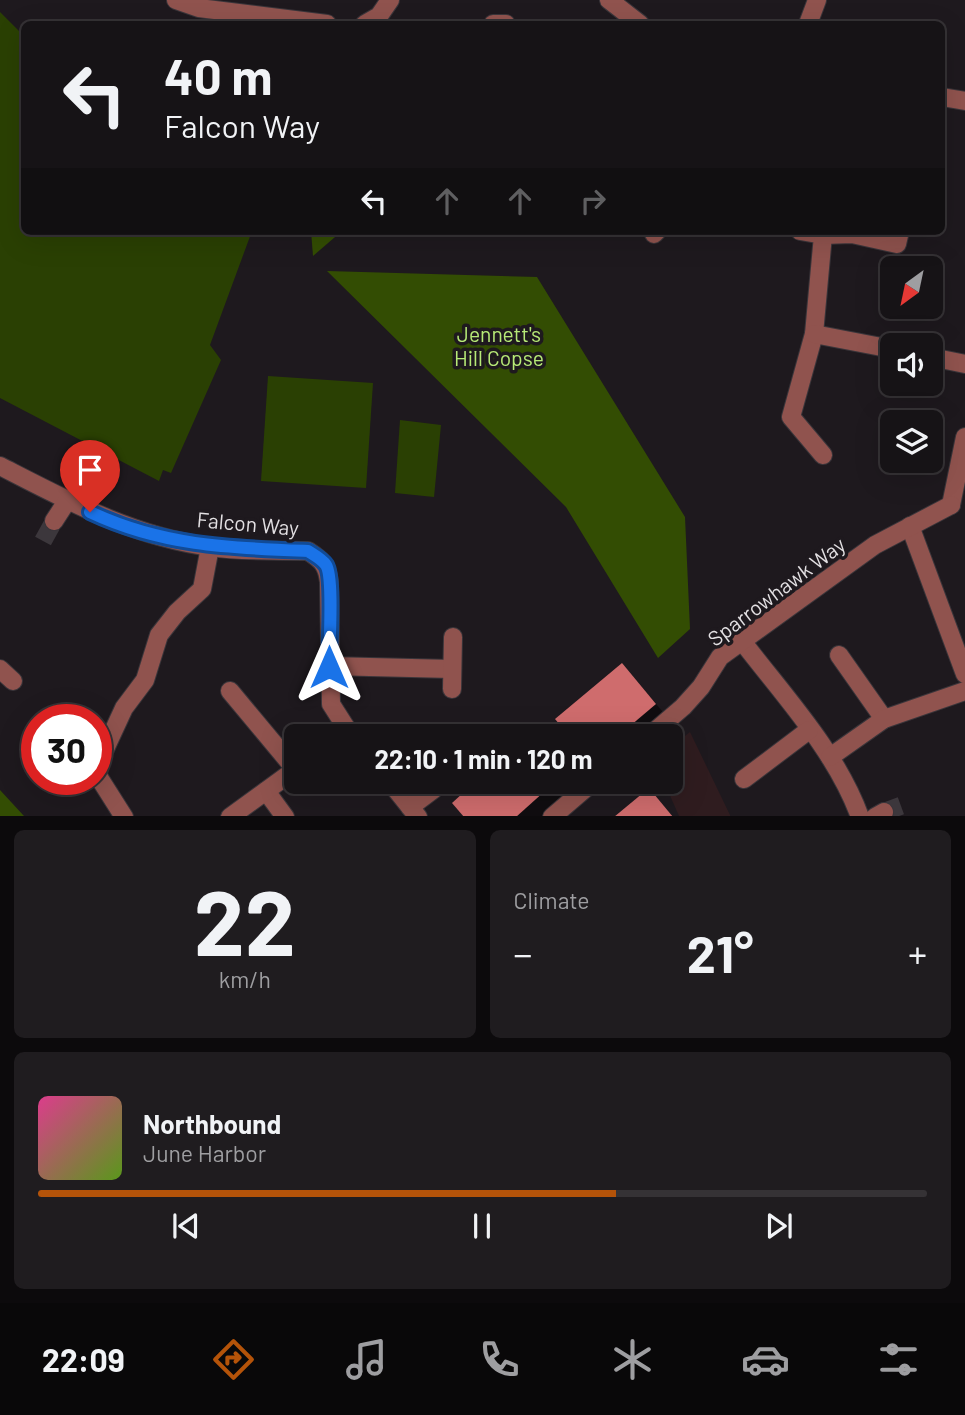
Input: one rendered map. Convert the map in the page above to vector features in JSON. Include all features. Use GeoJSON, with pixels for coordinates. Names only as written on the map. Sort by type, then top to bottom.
{"type":"FeatureCollection","features":[{"type":"Feature","properties":{"kind":"street"},"geometry":{"type":"LineString","coordinates":[[176,0],[199,8],[303,21]]}},
{"type":"Feature","properties":{"kind":"street"},"geometry":{"type":"LineString","coordinates":[[379,21],[390,0]]}},
{"type":"Feature","properties":{"kind":"street"},"geometry":{"type":"LineString","coordinates":[[609,0],[636,21]]}},
{"type":"Feature","properties":{"kind":"street"},"geometry":{"type":"LineString","coordinates":[[809,21],[817,0]]}},
{"type":"Feature","properties":{"kind":"street"},"geometry":{"type":"LineString","coordinates":[[945,98],[965,101]]}},
{"type":"Feature","properties":{"kind":"street"},"geometry":{"type":"LineString","coordinates":[[823,235],[814,334],[791,417],[823,455]]}},
{"type":"Feature","properties":{"kind":"street"},"geometry":{"type":"LineString","coordinates":[[856,235],[897,244],[899,235]]}},
{"type":"Feature","properties":{"kind":"street"},"geometry":{"type":"LineString","coordinates":[[814,334],[880,347]]}},
{"type":"Feature","properties":{"kind":"street"},"geometry":{"type":"LineString","coordinates":[[943,359],[965,364]]}},
{"type":"Feature","properties":{"kind":"street"},"geometry":{"type":"LineString","coordinates":[[958,506],[965,437]]}},
{"type":"Feature","properties":{"kind":"street","name":"Falcon Way"},"geometry":{"type":"LineString","coordinates":[[0,466],[114,523],[210,547],[308,551],[318,558],[327,566],[331,704],[340,724]]}},
{"type":"Feature","properties":{"kind":"street"},"geometry":{"type":"LineString","coordinates":[[54,522],[67,501]]}},
{"type":"Feature","properties":{"kind":"street","name":"Sparrowhawk Way"},"geometry":{"type":"LineString","coordinates":[[663,724],[701,687],[720,657],[875,545],[910,526],[958,506]]}},
{"type":"Feature","properties":{"kind":"street"},"geometry":{"type":"LineString","coordinates":[[910,526],[965,674]]}},
{"type":"Feature","properties":{"kind":"street"},"geometry":{"type":"LineString","coordinates":[[123,816],[98,776],[99,762],[124,708],[145,680],[159,635],[177,612],[201,589],[210,547]]}},
{"type":"Feature","properties":{"kind":"street"},"geometry":{"type":"LineString","coordinates":[[452,689],[453,637]]}},
{"type":"Feature","properties":{"kind":"street"},"geometry":{"type":"LineString","coordinates":[[742,641],[830,757],[851,792],[860,816]]}},
{"type":"Feature","properties":{"kind":"street"},"geometry":{"type":"LineString","coordinates":[[839,655],[884,719]]}},
{"type":"Feature","properties":{"kind":"street"},"geometry":{"type":"LineString","coordinates":[[329,666],[452,669]]}},
{"type":"Feature","properties":{"kind":"street"},"geometry":{"type":"LineString","coordinates":[[230,691],[284,756]]}},
{"type":"Feature","properties":{"kind":"street"},"geometry":{"type":"LineString","coordinates":[[830,757],[884,719],[965,691]]}},
{"type":"Feature","properties":{"kind":"street"},"geometry":{"type":"LineString","coordinates":[[744,779],[809,730]]}},
{"type":"Feature","properties":{"kind":"street"},"geometry":{"type":"LineString","coordinates":[[231,816],[284,777]]}},
{"type":"Feature","properties":{"kind":"street"},"geometry":{"type":"LineString","coordinates":[[266,791],[284,816]]}},
{"type":"Feature","properties":{"kind":"street"},"geometry":{"type":"LineString","coordinates":[[400,794],[414,812],[430,794]]}},
{"type":"Feature","properties":{"kind":"street"},"geometry":{"type":"LineString","coordinates":[[553,816],[579,794]]}},
{"type":"Feature","properties":{"kind":"shaded area"},"geometry":{"type":"Polygon","coordinates":[[[690,732],[730,816],[679,816],[669,794],[683,794],[683,738],[690,732]]]}},
{"type":"Feature","properties":{"kind":"green space"},"geometry":{"type":"Polygon","coordinates":[[[0,12],[21,33],[21,235],[251,235],[210,345],[221,360],[171,473],[163,470],[159,481],[0,398],[0,12]]]}},
{"type":"Feature","properties":{"kind":"green space"},"geometry":{"type":"Polygon","coordinates":[[[311,235],[337,235],[313,256],[311,235]]]}},
{"type":"Feature","properties":{"kind":"green space","name":"Jennett's Hill Copse"},"geometry":{"type":"Polygon","coordinates":[[[327,271],[537,277],[685,517],[690,629],[658,658],[566,507],[327,271]]]}},
{"type":"Feature","properties":{"kind":"green space"},"geometry":{"type":"Polygon","coordinates":[[[268,376],[373,383],[366,488],[261,481],[268,376]]]}},
{"type":"Feature","properties":{"kind":"green space"},"geometry":{"type":"Polygon","coordinates":[[[400,420],[441,425],[434,497],[395,493],[400,420]]]}},
{"type":"Feature","properties":{"kind":"green space"},"geometry":{"type":"Polygon","coordinates":[[[0,790],[24,816],[0,816],[0,790]]]}},
{"type":"Feature","properties":{"kind":"building"},"geometry":{"type":"Polygon","coordinates":[[[622,663],[656,704],[632,724],[559,724],[555,719],[622,663]]]}},
{"type":"Feature","properties":{"kind":"building"},"geometry":{"type":"Polygon","coordinates":[[[462,794],[542,794],[517,816],[463,816],[452,803],[462,794]]]}},
{"type":"Feature","properties":{"kind":"building"},"geometry":{"type":"Polygon","coordinates":[[[642,794],[654,794],[672,816],[615,816],[642,794]]]}},
{"type":"Feature","properties":{"kind":"tunnel"},"geometry":{"type":"LineString","coordinates":[[43,541],[54,521]]}},
{"type":"Feature","properties":{"kind":"tunnel"},"geometry":{"type":"LineString","coordinates":[[884,812],[903,805]]}},
{"type":"Feature","properties":{"kind":"route"},"geometry":{"type":"LineString","coordinates":[[90,512],[154,536],[210,547],[308,551],[327,566],[329,667]]}}]}
